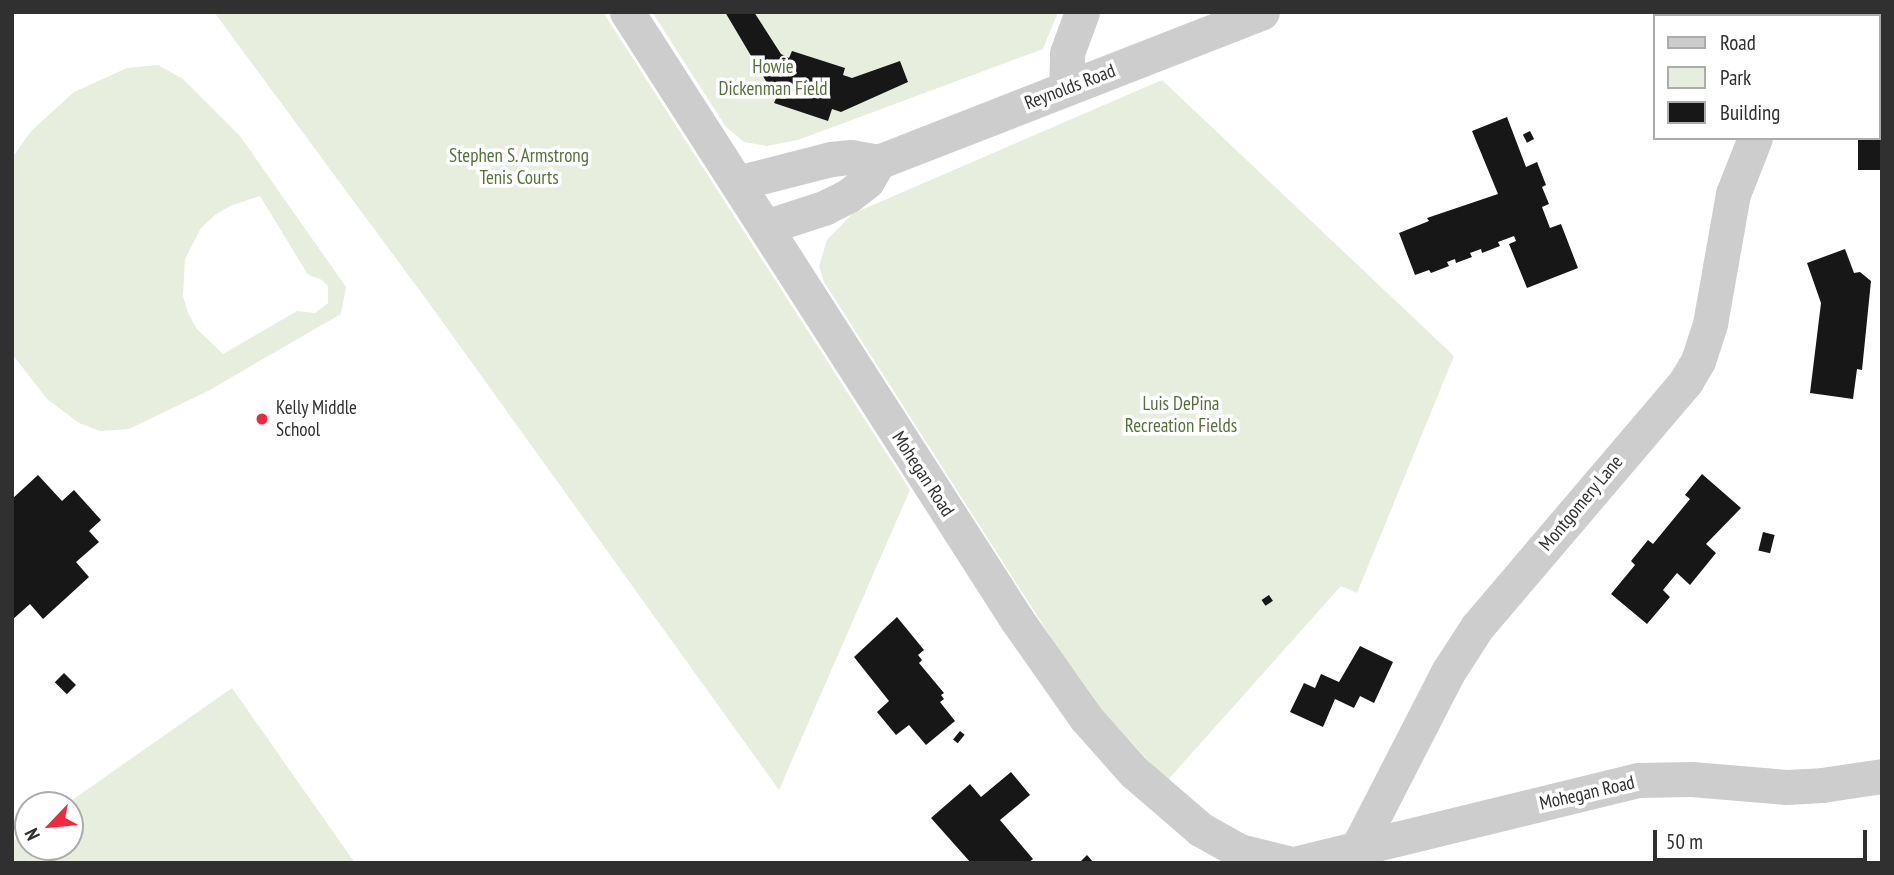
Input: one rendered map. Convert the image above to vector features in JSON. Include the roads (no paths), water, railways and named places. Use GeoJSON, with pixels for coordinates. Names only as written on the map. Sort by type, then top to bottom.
{"type":"FeatureCollection","features":[{"type":"Feature","properties":{"kind":"street","name":"Mohegan Road"},"geometry":{"type":"LineString","coordinates":[[627,12],[1017,620],[1086,718],[1134,772],[1200,829],[1239,851],[1286,862],[1357,849],[1637,780],[1691,779],[1786,787],[1822,785],[1882,776]]}},
{"type":"Feature","properties":{"kind":"street"},"geometry":{"type":"LineString","coordinates":[[1066,88],[1068,53],[1082,12]]}},
{"type":"Feature","properties":{"kind":"street","name":"Reynolds Road"},"geometry":{"type":"LineString","coordinates":[[737,183],[831,159],[851,157],[878,162],[1262,12]]}},
{"type":"Feature","properties":{"kind":"street","name":"Montgomery Lane"},"geometry":{"type":"LineString","coordinates":[[1357,849],[1448,672],[1477,626],[1686,381],[1698,361],[1710,324],[1733,194],[1754,140]]}},
{"type":"Feature","properties":{"kind":"street"},"geometry":{"type":"LineString","coordinates":[[765,228],[848,197],[867,181],[878,162]]}},
{"type":"Feature","properties":{"kind":"place","name":"Kelly Middle School"},"geometry":{"type":"Point","coordinates":[262,419]}},
{"type":"Feature","properties":{"kind":"park label","name":"Howie Dickenman Field"},"geometry":{"type":"Point","coordinates":[773,78]}},
{"type":"Feature","properties":{"kind":"park label","name":"Stephen S. Armstrong Tenis Courts"},"geometry":{"type":"Point","coordinates":[519,167]}},
{"type":"Feature","properties":{"kind":"park label","name":"Luis DePina Recreation Fields"},"geometry":{"type":"Point","coordinates":[1181,415]}}]}
